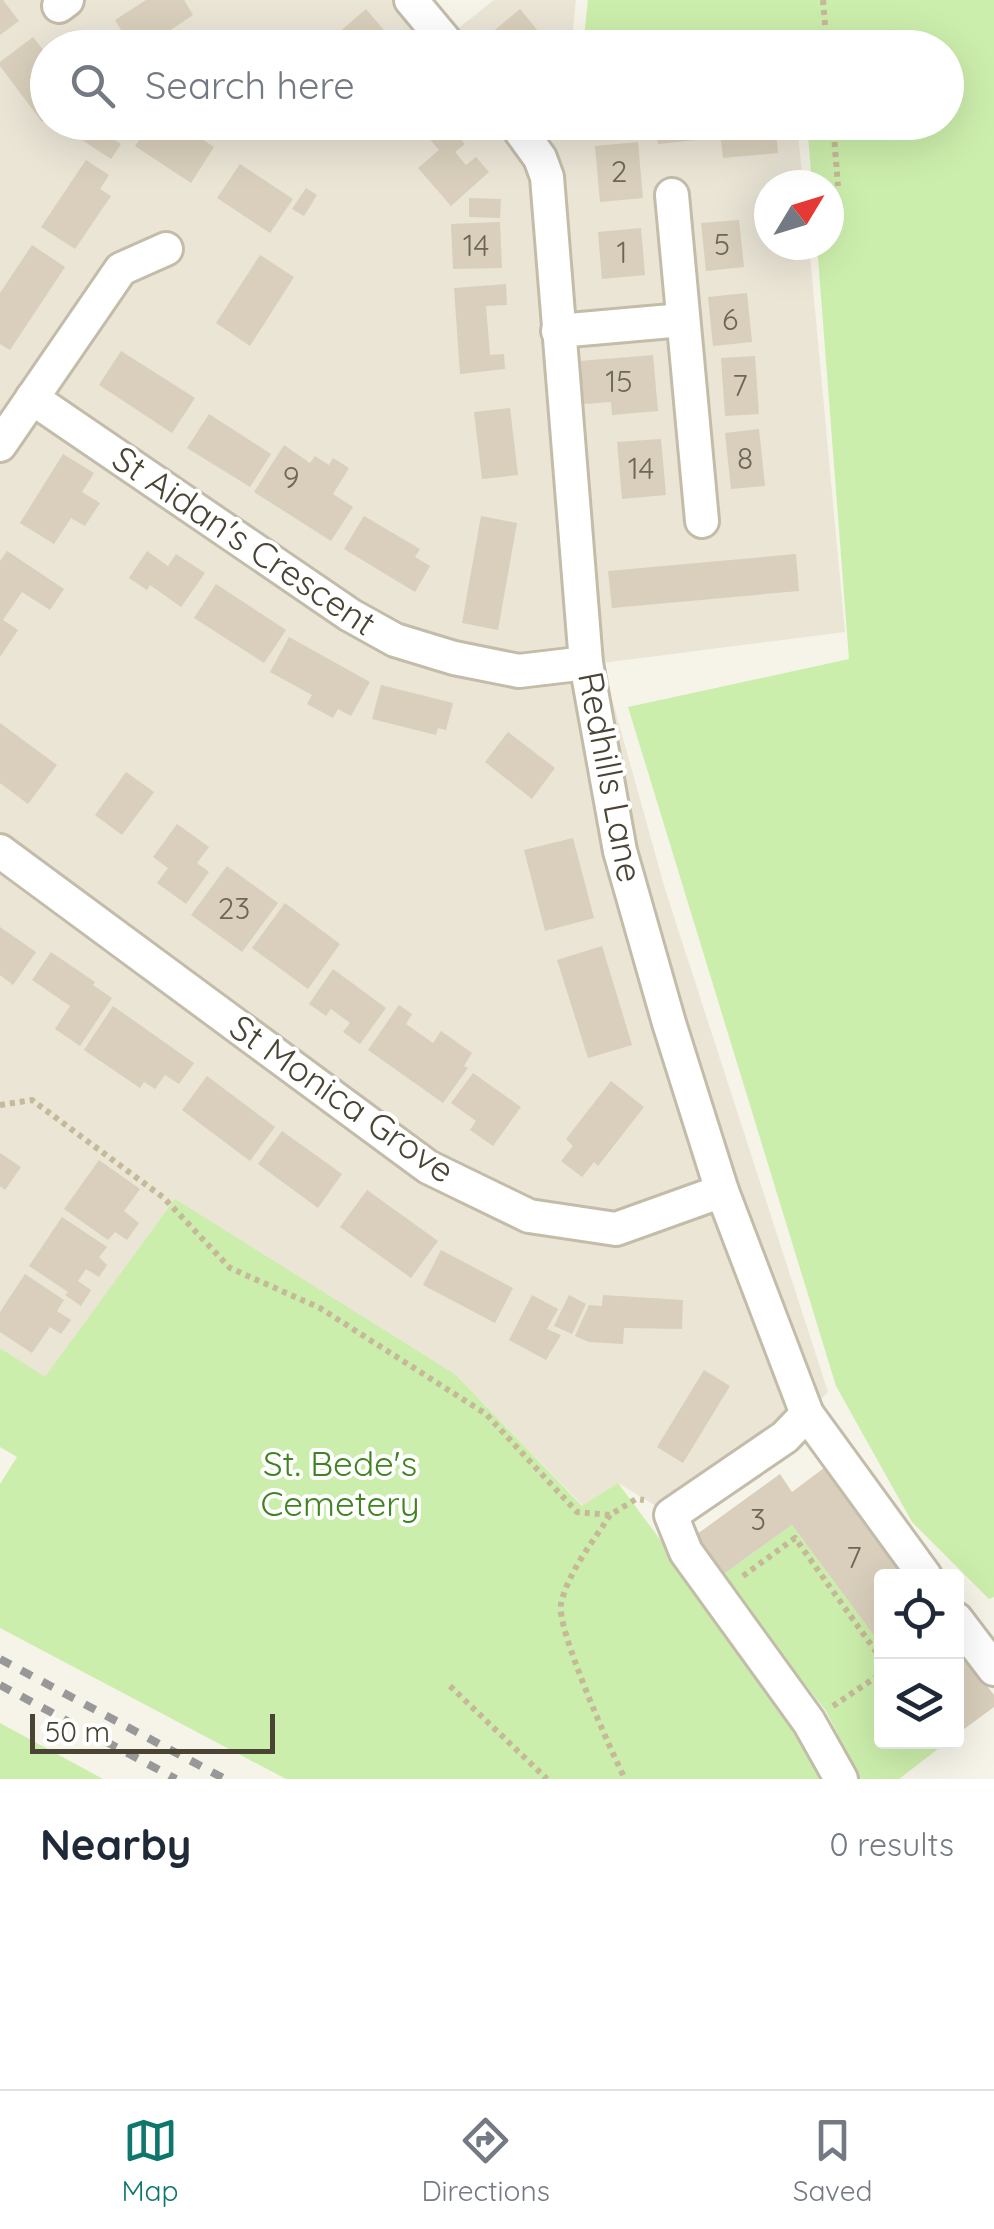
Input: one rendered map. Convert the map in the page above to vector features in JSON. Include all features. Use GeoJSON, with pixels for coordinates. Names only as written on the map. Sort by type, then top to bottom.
{"type":"FeatureCollection","features":[{"type":"Feature","properties":{"kind":"street"},"geometry":{"type":"LineString","coordinates":[[411,0],[436,30]]}},
{"type":"Feature","properties":{"kind":"street","name":"Redhills Lane"},"geometry":{"type":"LineString","coordinates":[[527,140],[547,177],[586,663],[620,851],[668,1022],[722,1192],[807,1414],[920,1569]]}},
{"type":"Feature","properties":{"kind":"street"},"geometry":{"type":"LineString","coordinates":[[672,195],[702,521]]}},
{"type":"Feature","properties":{"kind":"street"},"geometry":{"type":"LineString","coordinates":[[0,445],[120,269],[166,249]]}},
{"type":"Feature","properties":{"kind":"street"},"geometry":{"type":"LineString","coordinates":[[558,331],[683,320]]}},
{"type":"Feature","properties":{"kind":"street","name":"St Aidan's Crescent"},"geometry":{"type":"LineString","coordinates":[[32,398],[350,615],[396,640],[454,658],[519,670],[586,663]]}},
{"type":"Feature","properties":{"kind":"street","name":"St Monica Grove"},"geometry":{"type":"LineString","coordinates":[[0,850],[428,1166],[529,1216],[616,1229],[722,1192]]}},
{"type":"Feature","properties":{"kind":"street"},"geometry":{"type":"LineString","coordinates":[[807,1414],[786,1436],[672,1514],[686,1552],[810,1722],[841,1779]]}},
{"type":"Feature","properties":{"kind":"street"},"geometry":{"type":"LineString","coordinates":[[964,1630],[994,1669]]}},
{"type":"Feature","properties":{"kind":"path"},"geometry":{"type":"LineString","coordinates":[[823,0],[826,30]]}},
{"type":"Feature","properties":{"kind":"path"},"geometry":{"type":"LineString","coordinates":[[834,140],[837,170]]}},
{"type":"Feature","properties":{"kind":"path"},"geometry":{"type":"LineString","coordinates":[[0,1105],[32,1100],[164,1198],[230,1268],[320,1308],[486,1414],[577,1512],[610,1515]]}},
{"type":"Feature","properties":{"kind":"path"},"geometry":{"type":"LineString","coordinates":[[625,1779],[570,1649],[560,1607],[576,1570],[610,1515],[636,1499],[654,1502],[672,1514]]}},
{"type":"Feature","properties":{"kind":"path"},"geometry":{"type":"LineString","coordinates":[[762,1561],[795,1538],[881,1659]]}},
{"type":"Feature","properties":{"kind":"path"},"geometry":{"type":"LineString","coordinates":[[826,1711],[874,1678]]}},
{"type":"Feature","properties":{"kind":"path"},"geometry":{"type":"LineString","coordinates":[[450,1686],[547,1779]]}},
{"type":"Feature","properties":{"kind":"shaded area"},"geometry":{"type":"Polygon","coordinates":[[[0,0],[411,0],[437,30],[30,30],[30,140],[799,140],[802,170],[754,170],[754,260],[810,260],[845,632],[602,663],[665,889],[828,1392],[785,1437],[671,1515],[618,1483],[583,1506],[456,1375],[44,1377],[0,1348],[0,0]]]}},
{"type":"Feature","properties":{"kind":"shaded area"},"geometry":{"type":"Polygon","coordinates":[[[494,0],[576,0],[573,30],[456,30],[494,0]]]}},
{"type":"Feature","properties":{"kind":"green space"},"geometry":{"type":"Polygon","coordinates":[[[588,0],[994,0],[994,1597],[989,1599],[964,1574],[964,1569],[959,1569],[912,1522],[836,1386],[628,707],[849,659],[818,260],[844,260],[844,170],[811,170],[808,140],[964,140],[964,30],[585,30],[588,0]]]}},
{"type":"Feature","properties":{"kind":"green space","name":"St. Bede's Cemetery"},"geometry":{"type":"Polygon","coordinates":[[[175,1199],[456,1375],[582,1506],[618,1483],[788,1711],[824,1779],[286,1779],[0,1628],[0,1484],[17,1457],[0,1447],[0,1348],[45,1377],[175,1199]]]}},
{"type":"Feature","properties":{"kind":"green space"},"geometry":{"type":"Polygon","coordinates":[[[792,1525],[874,1636],[874,1749],[938,1749],[899,1779],[860,1779],[826,1711],[721,1576],[792,1525]]]}},
{"type":"Feature","properties":{"kind":"green space"},"geometry":{"type":"Polygon","coordinates":[[[0,1723],[103,1779],[0,1779],[0,1723]]]}},
{"type":"Feature","properties":{"kind":"building"},"geometry":{"type":"Polygon","coordinates":[[[0,0],[19,21],[0,35],[0,0]]]}},
{"type":"Feature","properties":{"kind":"building"},"geometry":{"type":"Polygon","coordinates":[[[146,0],[184,0],[193,15],[171,30],[121,30],[115,20],[146,0]]]}},
{"type":"Feature","properties":{"kind":"building"},"geometry":{"type":"Polygon","coordinates":[[[366,9],[384,30],[342,30],[366,9]]]}},
{"type":"Feature","properties":{"kind":"building"},"geometry":{"type":"Polygon","coordinates":[[[520,9],[537,30],[495,30],[520,9]]]}},
{"type":"Feature","properties":{"kind":"building"},"geometry":{"type":"Polygon","coordinates":[[[30,39],[30,106],[0,66],[30,39]]]}},
{"type":"Feature","properties":{"kind":"building"},"geometry":{"type":"Polygon","coordinates":[[[82,140],[115,140],[121,144],[111,159],[82,140]]]}},
{"type":"Feature","properties":{"kind":"building"},"geometry":{"type":"Polygon","coordinates":[[[139,140],[203,140],[214,147],[191,183],[135,146],[139,140]]]}},
{"type":"Feature","properties":{"kind":"building"},"geometry":{"type":"Polygon","coordinates":[[[430,140],[462,140],[465,144],[455,152],[466,165],[476,157],[489,172],[451,206],[418,168],[439,150],[430,140]]]}},
{"type":"Feature","properties":{"kind":"building"},"geometry":{"type":"Polygon","coordinates":[[[657,140],[697,140],[658,144],[657,140]]]}},
{"type":"Feature","properties":{"kind":"building"},"geometry":{"type":"Polygon","coordinates":[[[721,140],[777,140],[778,153],[723,158],[721,140]]]}},
{"type":"Feature","properties":{"kind":"building"},"geometry":{"type":"Polygon","coordinates":[[[638,142],[643,198],[600,202],[595,146],[638,142]]]}},
{"type":"Feature","properties":{"kind":"building"},"geometry":{"type":"Polygon","coordinates":[[[86,160],[109,175],[100,189],[111,196],[75,249],[41,227],[86,160]]]}},
{"type":"Feature","properties":{"kind":"building"},"geometry":{"type":"Polygon","coordinates":[[[240,164],[293,199],[270,233],[217,198],[240,164]]]}},
{"type":"Feature","properties":{"kind":"building"},"geometry":{"type":"Polygon","coordinates":[[[306,188],[317,195],[304,216],[292,209],[306,188]]]}},
{"type":"Feature","properties":{"kind":"building"},"geometry":{"type":"Polygon","coordinates":[[[469,198],[501,199],[500,218],[469,217],[469,198]]]}},
{"type":"Feature","properties":{"kind":"building"},"geometry":{"type":"Polygon","coordinates":[[[739,220],[744,267],[706,271],[701,223],[739,220]]]}},
{"type":"Feature","properties":{"kind":"building"},"geometry":{"type":"Polygon","coordinates":[[[500,222],[502,268],[453,269],[451,224],[500,222]]]}},
{"type":"Feature","properties":{"kind":"building"},"geometry":{"type":"Polygon","coordinates":[[[641,228],[645,275],[602,279],[598,232],[641,228]]]}},
{"type":"Feature","properties":{"kind":"building"},"geometry":{"type":"Polygon","coordinates":[[[32,245],[65,267],[10,350],[0,344],[0,293],[32,245]]]}},
{"type":"Feature","properties":{"kind":"building"},"geometry":{"type":"Polygon","coordinates":[[[260,255],[294,277],[250,346],[216,323],[260,255]]]}},
{"type":"Feature","properties":{"kind":"building"},"geometry":{"type":"Polygon","coordinates":[[[506,284],[507,305],[486,306],[490,355],[504,354],[505,369],[460,374],[454,288],[506,284]]]}},
{"type":"Feature","properties":{"kind":"building"},"geometry":{"type":"Polygon","coordinates":[[[747,293],[752,342],[713,346],[708,297],[747,293]]]}},
{"type":"Feature","properties":{"kind":"building"},"geometry":{"type":"Polygon","coordinates":[[[121,351],[195,398],[172,433],[99,385],[121,351]]]}},
{"type":"Feature","properties":{"kind":"building"},"geometry":{"type":"Polygon","coordinates":[[[653,355],[658,411],[612,415],[611,402],[584,404],[580,361],[653,355]]]}},
{"type":"Feature","properties":{"kind":"building"},"geometry":{"type":"Polygon","coordinates":[[[755,356],[759,414],[725,416],[721,358],[755,356]]]}},
{"type":"Feature","properties":{"kind":"building"},"geometry":{"type":"Polygon","coordinates":[[[510,408],[518,475],[482,479],[474,412],[510,408]]]}},
{"type":"Feature","properties":{"kind":"building"},"geometry":{"type":"Polygon","coordinates":[[[209,414],[271,454],[250,487],[187,448],[209,414]]]}},
{"type":"Feature","properties":{"kind":"building"},"geometry":{"type":"Polygon","coordinates":[[[759,429],[765,486],[731,489],[725,433],[759,429]]]}},
{"type":"Feature","properties":{"kind":"building"},"geometry":{"type":"Polygon","coordinates":[[[661,439],[666,495],[622,499],[617,442],[661,439]]]}},
{"type":"Feature","properties":{"kind":"building"},"geometry":{"type":"Polygon","coordinates":[[[284,445],[310,463],[315,456],[329,465],[333,458],[349,468],[333,494],[353,507],[331,541],[254,492],[284,445]]]}},
{"type":"Feature","properties":{"kind":"building"},"geometry":{"type":"Polygon","coordinates":[[[63,454],[94,473],[82,492],[100,503],[85,526],[71,518],[54,544],[20,523],[63,454]]]}},
{"type":"Feature","properties":{"kind":"building"},"geometry":{"type":"Polygon","coordinates":[[[364,516],[420,549],[415,557],[430,566],[415,592],[344,549],[364,516]]]}},
{"type":"Feature","properties":{"kind":"building"},"geometry":{"type":"Polygon","coordinates":[[[481,516],[517,523],[498,630],[462,623],[481,516]]]}},
{"type":"Feature","properties":{"kind":"building"},"geometry":{"type":"Polygon","coordinates":[[[7,551],[64,589],[50,610],[22,592],[3,620],[18,630],[0,657],[0,561],[7,551]]]}},
{"type":"Feature","properties":{"kind":"building"},"geometry":{"type":"Polygon","coordinates":[[[147,551],[168,566],[176,554],[205,573],[181,607],[150,585],[147,590],[129,578],[147,551]]]}},
{"type":"Feature","properties":{"kind":"building"},"geometry":{"type":"Polygon","coordinates":[[[796,554],[799,591],[612,608],[608,571],[796,554]]]}},
{"type":"Feature","properties":{"kind":"building"},"geometry":{"type":"Polygon","coordinates":[[[216,584],[286,630],[264,663],[194,618],[216,584]]]}},
{"type":"Feature","properties":{"kind":"building"},"geometry":{"type":"Polygon","coordinates":[[[289,637],[370,682],[351,716],[338,709],[333,718],[307,704],[312,695],[270,672],[289,637]]]}},
{"type":"Feature","properties":{"kind":"building"},"geometry":{"type":"Polygon","coordinates":[[[381,685],[453,703],[446,730],[438,728],[436,735],[372,719],[381,685]]]}},
{"type":"Feature","properties":{"kind":"building"},"geometry":{"type":"Polygon","coordinates":[[[0,723],[57,765],[28,804],[0,783],[0,723]]]}},
{"type":"Feature","properties":{"kind":"building"},"geometry":{"type":"Polygon","coordinates":[[[508,732],[555,768],[532,799],[485,762],[508,732]]]}},
{"type":"Feature","properties":{"kind":"building"},"geometry":{"type":"Polygon","coordinates":[[[126,772],[154,792],[122,835],[95,815],[126,772]]]}},
{"type":"Feature","properties":{"kind":"building"},"geometry":{"type":"Polygon","coordinates":[[[177,824],[209,847],[197,863],[209,872],[186,904],[157,883],[168,868],[153,857],[177,824]]]}},
{"type":"Feature","properties":{"kind":"building"},"geometry":{"type":"Polygon","coordinates":[[[573,838],[594,918],[545,931],[524,850],[573,838]]]}},
{"type":"Feature","properties":{"kind":"building"},"geometry":{"type":"Polygon","coordinates":[[[227,866],[278,903],[242,952],[191,915],[227,866]]]}},
{"type":"Feature","properties":{"kind":"building"},"geometry":{"type":"Polygon","coordinates":[[[285,903],[340,944],[308,989],[252,948],[285,903]]]}},
{"type":"Feature","properties":{"kind":"building"},"geometry":{"type":"Polygon","coordinates":[[[0,927],[36,952],[13,985],[0,975],[0,927]]]}},
{"type":"Feature","properties":{"kind":"building"},"geometry":{"type":"Polygon","coordinates":[[[602,946],[632,1045],[588,1058],[557,960],[602,946]]]}},
{"type":"Feature","properties":{"kind":"building"},"geometry":{"type":"Polygon","coordinates":[[[51,952],[112,998],[80,1046],[55,1029],[70,1006],[32,980],[51,952]]]}},
{"type":"Feature","properties":{"kind":"building"},"geometry":{"type":"Polygon","coordinates":[[[333,969],[386,1008],[360,1044],[343,1032],[350,1023],[331,1009],[326,1016],[309,1004],[333,969]]]}},
{"type":"Feature","properties":{"kind":"building"},"geometry":{"type":"Polygon","coordinates":[[[399,1005],[412,1014],[406,1024],[433,1043],[441,1031],[472,1053],[464,1066],[468,1068],[443,1103],[368,1050],[399,1005]]]}},
{"type":"Feature","properties":{"kind":"building"},"geometry":{"type":"Polygon","coordinates":[[[113,1006],[194,1063],[179,1084],[165,1075],[155,1089],[144,1082],[140,1088],[84,1050],[113,1006]]]}},
{"type":"Feature","properties":{"kind":"building"},"geometry":{"type":"Polygon","coordinates":[[[473,1073],[521,1107],[493,1146],[470,1130],[476,1121],[451,1103],[473,1073]]]}},
{"type":"Feature","properties":{"kind":"building"},"geometry":{"type":"Polygon","coordinates":[[[207,1076],[275,1127],[250,1161],[182,1110],[207,1076]]]}},
{"type":"Feature","properties":{"kind":"building"},"geometry":{"type":"Polygon","coordinates":[[[611,1081],[644,1107],[598,1166],[594,1162],[582,1177],[561,1161],[573,1146],[566,1139],[611,1081]]]}},
{"type":"Feature","properties":{"kind":"building"},"geometry":{"type":"Polygon","coordinates":[[[282,1131],[342,1174],[318,1208],[258,1164],[282,1131]]]}},
{"type":"Feature","properties":{"kind":"building"},"geometry":{"type":"Polygon","coordinates":[[[0,1153],[21,1167],[5,1190],[0,1186],[0,1153]]]}},
{"type":"Feature","properties":{"kind":"building"},"geometry":{"type":"Polygon","coordinates":[[[99,1160],[140,1189],[124,1211],[139,1223],[127,1240],[115,1232],[108,1240],[64,1209],[99,1160]]]}},
{"type":"Feature","properties":{"kind":"building"},"geometry":{"type":"Polygon","coordinates":[[[367,1190],[438,1241],[411,1278],[340,1227],[367,1190]]]}},
{"type":"Feature","properties":{"kind":"building"},"geometry":{"type":"Polygon","coordinates":[[[62,1217],[107,1247],[99,1257],[107,1265],[99,1277],[86,1269],[78,1281],[91,1290],[81,1306],[65,1295],[68,1292],[29,1266],[62,1217]]]}},
{"type":"Feature","properties":{"kind":"building"},"geometry":{"type":"Polygon","coordinates":[[[441,1250],[513,1288],[495,1323],[423,1285],[441,1250]]]}},
{"type":"Feature","properties":{"kind":"building"},"geometry":{"type":"Polygon","coordinates":[[[25,1274],[64,1300],[57,1311],[71,1320],[61,1334],[50,1327],[32,1353],[0,1332],[0,1312],[25,1274]]]}},
{"type":"Feature","properties":{"kind":"building"},"geometry":{"type":"Polygon","coordinates":[[[532,1295],[558,1309],[547,1329],[561,1335],[546,1360],[509,1340],[532,1295]]]}},
{"type":"Feature","properties":{"kind":"building"},"geometry":{"type":"Polygon","coordinates":[[[569,1295],[586,1304],[572,1334],[554,1326],[569,1295]]]}},
{"type":"Feature","properties":{"kind":"building"},"geometry":{"type":"Polygon","coordinates":[[[603,1295],[683,1300],[682,1329],[624,1328],[623,1344],[589,1342],[575,1336],[589,1305],[602,1306],[603,1295]]]}},
{"type":"Feature","properties":{"kind":"building"},"geometry":{"type":"Polygon","coordinates":[[[704,1370],[730,1386],[683,1463],[657,1447],[704,1370]]]}},
{"type":"Feature","properties":{"kind":"building"},"geometry":{"type":"Polygon","coordinates":[[[824,1468],[900,1569],[874,1569],[874,1636],[792,1525],[721,1576],[693,1537],[780,1474],[792,1492],[824,1468]]]}},
{"type":"Feature","properties":{"kind":"building"},"geometry":{"type":"Polygon","coordinates":[[[964,1656],[994,1695],[994,1707],[964,1729],[964,1656]]]}},
{"type":"Feature","properties":{"kind":"railway"},"geometry":{"type":"LineString","coordinates":[[0,1659],[225,1779]]}},
{"type":"Feature","properties":{"kind":"railway"},"geometry":{"type":"LineString","coordinates":[[0,1685],[176,1779]]}}]}
